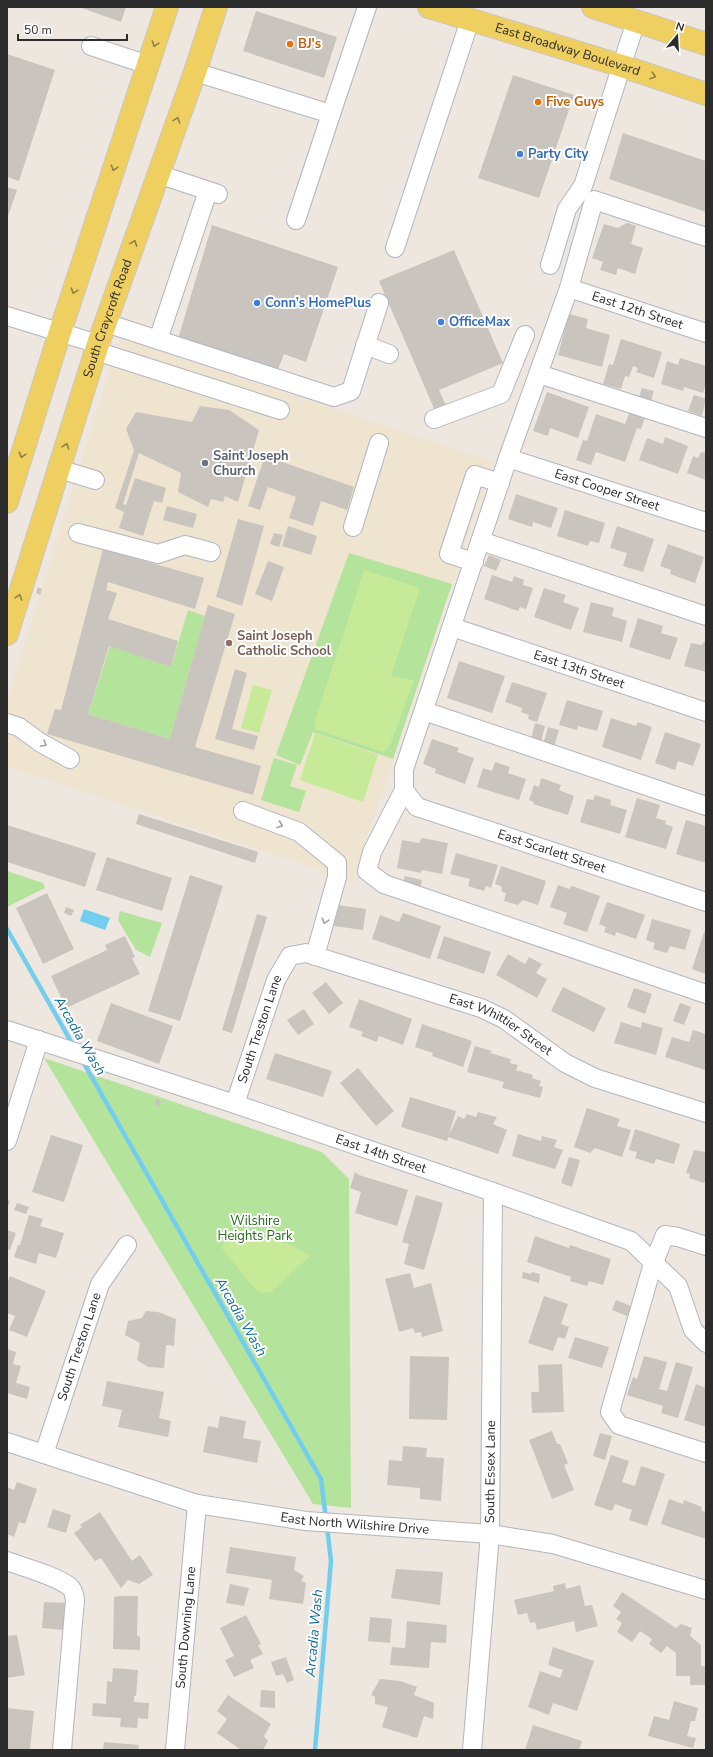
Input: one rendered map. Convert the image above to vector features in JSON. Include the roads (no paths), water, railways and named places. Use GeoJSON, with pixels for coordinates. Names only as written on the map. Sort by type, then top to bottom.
{"type":"FeatureCollection","features":[{"type":"Feature","properties":{"kind":"main road"},"geometry":{"type":"LineString","coordinates":[[7,502],[60,332],[167,7]]}},
{"type":"Feature","properties":{"kind":"main road","name":"South Craycroft Road"},"geometry":{"type":"LineString","coordinates":[[7,634],[97,348],[216,7]]}},
{"type":"Feature","properties":{"kind":"main road","name":"East Broadway Boulevard"},"geometry":{"type":"LineString","coordinates":[[429,7],[622,66],[706,94]]}},
{"type":"Feature","properties":{"kind":"main road"},"geometry":{"type":"LineString","coordinates":[[593,7],[632,16],[706,44]]}},
{"type":"Feature","properties":{"kind":"street"},"geometry":{"type":"LineString","coordinates":[[296,220],[367,7]]}},
{"type":"Feature","properties":{"kind":"street"},"geometry":{"type":"LineString","coordinates":[[550,265],[567,210],[582,186],[622,66],[632,16]]}},
{"type":"Feature","properties":{"kind":"street"},"geometry":{"type":"LineString","coordinates":[[395,248],[407,216],[470,20]]}},
{"type":"Feature","properties":{"kind":"street"},"geometry":{"type":"LineString","coordinates":[[91,46],[148,65]]}},
{"type":"Feature","properties":{"kind":"street"},"geometry":{"type":"LineString","coordinates":[[194,72],[331,114]]}},
{"type":"Feature","properties":{"kind":"street"},"geometry":{"type":"LineString","coordinates":[[158,174],[214,193],[158,340]]}},
{"type":"Feature","properties":{"kind":"street"},"geometry":{"type":"LineString","coordinates":[[706,237],[594,200],[569,288],[508,458],[404,769],[404,790],[372,852],[367,871],[384,884],[706,994]]}},
{"type":"Feature","properties":{"kind":"street","name":"East 12th Street"},"geometry":{"type":"LineString","coordinates":[[569,288],[706,333]]}},
{"type":"Feature","properties":{"kind":"street"},"geometry":{"type":"LineString","coordinates":[[106,322],[334,397],[351,392],[379,303]]}},
{"type":"Feature","properties":{"kind":"street"},"geometry":{"type":"LineString","coordinates":[[7,316],[60,332],[97,348],[280,410]]}},
{"type":"Feature","properties":{"kind":"street"},"geometry":{"type":"LineString","coordinates":[[434,419],[500,394],[524,336]]}},
{"type":"Feature","properties":{"kind":"street"},"geometry":{"type":"LineString","coordinates":[[365,345],[389,354]]}},
{"type":"Feature","properties":{"kind":"street"},"geometry":{"type":"LineString","coordinates":[[538,374],[706,428]]}},
{"type":"Feature","properties":{"kind":"street"},"geometry":{"type":"LineString","coordinates":[[353,527],[378,443]]}},
{"type":"Feature","properties":{"kind":"street","name":"East Cooper Street"},"geometry":{"type":"LineString","coordinates":[[508,458],[706,522]]}},
{"type":"Feature","properties":{"kind":"street"},"geometry":{"type":"LineString","coordinates":[[59,469],[95,480]]}},
{"type":"Feature","properties":{"kind":"street"},"geometry":{"type":"LineString","coordinates":[[474,562],[449,554],[475,475],[500,483]]}},
{"type":"Feature","properties":{"kind":"street"},"geometry":{"type":"LineString","coordinates":[[78,533],[158,554],[185,545],[211,552]]}},
{"type":"Feature","properties":{"kind":"street"},"geometry":{"type":"LineString","coordinates":[[481,541],[706,616]]}},
{"type":"Feature","properties":{"kind":"street","name":"East 13th Street"},"geometry":{"type":"LineString","coordinates":[[452,627],[706,712]]}},
{"type":"Feature","properties":{"kind":"street"},"geometry":{"type":"LineString","coordinates":[[424,711],[706,806]]}},
{"type":"Feature","properties":{"kind":"street"},"geometry":{"type":"LineString","coordinates":[[13,725],[70,759]]}},
{"type":"Feature","properties":{"kind":"street","name":"East Scarlett Street"},"geometry":{"type":"LineString","coordinates":[[404,790],[417,807],[706,902]]}},
{"type":"Feature","properties":{"kind":"street"},"geometry":{"type":"LineString","coordinates":[[243,811],[299,832],[337,863],[337,877],[315,956]]}},
{"type":"Feature","properties":{"kind":"street","name":"East Whittier Street"},"geometry":{"type":"LineString","coordinates":[[290,956],[306,953],[481,1008],[504,1019],[565,1063],[595,1078],[706,1113]]}},
{"type":"Feature","properties":{"kind":"street","name":"South Treston Lane"},"geometry":{"type":"LineString","coordinates":[[235,1104],[276,980],[290,956]]}},
{"type":"Feature","properties":{"kind":"street","name":"East 14th Street"},"geometry":{"type":"LineString","coordinates":[[7,1030],[235,1104],[631,1241],[678,1286],[693,1330],[706,1343]]}},
{"type":"Feature","properties":{"kind":"street"},"geometry":{"type":"LineString","coordinates":[[7,1141],[39,1040]]}},
{"type":"Feature","properties":{"kind":"street","name":"South Essex Lane"},"geometry":{"type":"LineString","coordinates":[[472,1750],[490,1534],[493,1192]]}},
{"type":"Feature","properties":{"kind":"street"},"geometry":{"type":"LineString","coordinates":[[706,1246],[678,1236],[665,1235],[654,1263],[610,1412],[619,1425],[706,1453]]}},
{"type":"Feature","properties":{"kind":"street","name":"South Treston Lane"},"geometry":{"type":"LineString","coordinates":[[44,1454],[100,1284],[127,1245]]}},
{"type":"Feature","properties":{"kind":"street","name":"East North Wilshire Drive"},"geometry":{"type":"LineString","coordinates":[[7,1442],[197,1504],[306,1521],[490,1534],[553,1544],[706,1590]]}},
{"type":"Feature","properties":{"kind":"street","name":"South Downing Lane"},"geometry":{"type":"LineString","coordinates":[[175,1750],[197,1504]]}},
{"type":"Feature","properties":{"kind":"street"},"geometry":{"type":"LineString","coordinates":[[7,1562],[51,1578],[69,1587],[74,1592],[74,1608],[62,1750]]}},
{"type":"Feature","properties":{"kind":"water"},"geometry":{"type":"Polygon","coordinates":[[[84,909],[110,918],[105,930],[80,921],[84,909]]]}},
{"type":"Feature","properties":{"kind":"waterway","name":"Arcadia Wash"},"geometry":{"type":"LineString","coordinates":[[7,929],[73,1045]]}},
{"type":"Feature","properties":{"kind":"waterway","name":"Arcadia Wash"},"geometry":{"type":"LineString","coordinates":[[82,1060],[321,1479],[326,1519]]}},
{"type":"Feature","properties":{"kind":"waterway","name":"Arcadia Wash"},"geometry":{"type":"LineString","coordinates":[[315,1750],[331,1561],[327,1527]]}},
{"type":"Feature","properties":{"kind":"place","name":"BJ's"},"geometry":{"type":"Point","coordinates":[290,44]}},
{"type":"Feature","properties":{"kind":"place","name":"Five Guys"},"geometry":{"type":"Point","coordinates":[538,102]}},
{"type":"Feature","properties":{"kind":"place","name":"Party City"},"geometry":{"type":"Point","coordinates":[520,154]}},
{"type":"Feature","properties":{"kind":"place","name":"Conn’s HomePlus"},"geometry":{"type":"Point","coordinates":[257,303]}},
{"type":"Feature","properties":{"kind":"place","name":"OfficeMax"},"geometry":{"type":"Point","coordinates":[441,322]}},
{"type":"Feature","properties":{"kind":"place","name":"Saint Joseph Church"},"geometry":{"type":"Point","coordinates":[205,463]}},
{"type":"Feature","properties":{"kind":"place","name":"Saint Joseph Catholic School"},"geometry":{"type":"Point","coordinates":[229,643]}},
{"type":"Feature","properties":{"kind":"park label","name":"Wilshire Heights Park"},"geometry":{"type":"Point","coordinates":[255,1228]}}]}
